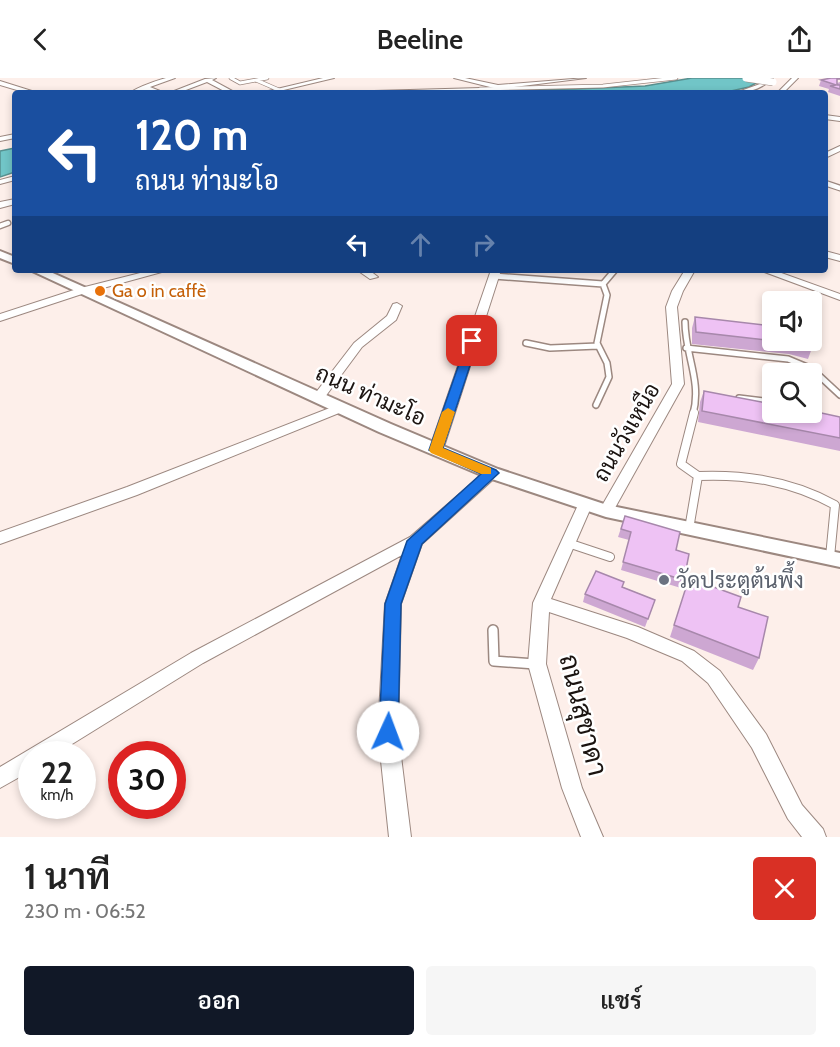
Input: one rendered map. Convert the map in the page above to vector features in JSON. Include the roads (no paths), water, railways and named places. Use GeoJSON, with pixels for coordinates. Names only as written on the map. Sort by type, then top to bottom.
{"type":"FeatureCollection","features":[{"type":"Feature","properties":{"kind":"street"},"geometry":{"type":"LineString","coordinates":[[148,88],[147,85],[172,78]]}},
{"type":"Feature","properties":{"kind":"street"},"geometry":{"type":"LineString","coordinates":[[279,90],[327,78]]}},
{"type":"Feature","properties":{"kind":"street"},"geometry":{"type":"LineString","coordinates":[[457,78],[478,87]]}},
{"type":"Feature","properties":{"kind":"street"},"geometry":{"type":"LineString","coordinates":[[426,90],[498,87],[583,78]]}},
{"type":"Feature","properties":{"kind":"street"},"geometry":{"type":"LineString","coordinates":[[746,78],[772,80],[789,85]]}},
{"type":"Feature","properties":{"kind":"street"},"geometry":{"type":"LineString","coordinates":[[783,90],[795,78]]}},
{"type":"Feature","properties":{"kind":"street"},"geometry":{"type":"LineString","coordinates":[[180,90],[210,79],[228,90]]}},
{"type":"Feature","properties":{"kind":"street"},"geometry":{"type":"LineString","coordinates":[[747,90],[772,80]]}},
{"type":"Feature","properties":{"kind":"street"},"geometry":{"type":"LineString","coordinates":[[0,83],[23,90]]}},
{"type":"Feature","properties":{"kind":"street"},"geometry":{"type":"LineString","coordinates":[[142,90],[148,88],[154,90]]}},
{"type":"Feature","properties":{"kind":"street","name":"ถนน ท่ามะโอ"},"geometry":{"type":"LineString","coordinates":[[48,273],[81,291],[340,408],[492,473],[606,511],[835,559]]}},
{"type":"Feature","properties":{"kind":"street"},"geometry":{"type":"LineString","coordinates":[[0,318],[81,291],[152,273]]}},
{"type":"Feature","properties":{"kind":"street"},"geometry":{"type":"LineString","coordinates":[[367,273],[373,277]]}},
{"type":"Feature","properties":{"kind":"street"},"geometry":{"type":"LineString","coordinates":[[436,450],[495,273]]}},
{"type":"Feature","properties":{"kind":"street","name":"ถนนวังเหนือ"},"geometry":{"type":"LineString","coordinates":[[606,511],[678,384],[679,322],[671,312],[677,291],[688,273]]}},
{"type":"Feature","properties":{"kind":"street"},"geometry":{"type":"LineString","coordinates":[[772,273],[840,297]]}},
{"type":"Feature","properties":{"kind":"street"},"geometry":{"type":"LineString","coordinates":[[318,398],[358,345],[392,318],[397,306]]}},
{"type":"Feature","properties":{"kind":"street"},"geometry":{"type":"LineString","coordinates":[[0,538],[132,491],[340,408]]}},
{"type":"Feature","properties":{"kind":"street"},"geometry":{"type":"LineString","coordinates":[[60,741],[196,658],[415,541],[492,473]]}},
{"type":"Feature","properties":{"kind":"street","name":"ถนนสุชาดา"},"geometry":{"type":"LineString","coordinates":[[585,505],[541,603],[537,664],[572,788],[592,837]]}},
{"type":"Feature","properties":{"kind":"street"},"geometry":{"type":"LineString","coordinates":[[400,837],[388,732],[393,604],[415,541]]}},
{"type":"Feature","properties":{"kind":"street"},"geometry":{"type":"LineString","coordinates":[[541,603],[632,632],[688,656],[714,677],[759,741],[795,812],[815,837]]}},
{"type":"Feature","properties":{"kind":"street"},"geometry":{"type":"LineString","coordinates":[[0,778],[18,767]]}},
{"type":"Feature","properties":{"kind":"lane"},"geometry":{"type":"LineString","coordinates":[[231,78],[240,83],[267,78]]}},
{"type":"Feature","properties":{"kind":"lane"},"geometry":{"type":"LineString","coordinates":[[478,87],[564,88],[654,82],[676,78]]}},
{"type":"Feature","properties":{"kind":"lane"},"geometry":{"type":"LineString","coordinates":[[256,80],[279,90]]}},
{"type":"Feature","properties":{"kind":"lane"},"geometry":{"type":"LineString","coordinates":[[0,226],[8,223]]}},
{"type":"Feature","properties":{"kind":"lane"},"geometry":{"type":"LineString","coordinates":[[495,273],[603,284]]}},
{"type":"Feature","properties":{"kind":"lane"},"geometry":{"type":"LineString","coordinates":[[603,284],[612,273]]}},
{"type":"Feature","properties":{"kind":"lane"},"geometry":{"type":"LineString","coordinates":[[596,405],[609,377],[607,363],[598,346],[607,295],[603,284]]}},
{"type":"Feature","properties":{"kind":"lane"},"geometry":{"type":"LineString","coordinates":[[695,322],[679,322],[686,348],[693,362],[697,394],[681,464],[687,471],[698,476],[733,475],[776,482],[825,498],[835,505],[835,559]]}},
{"type":"Feature","properties":{"kind":"lane"},"geometry":{"type":"LineString","coordinates":[[526,343],[550,348],[598,346]]}},
{"type":"Feature","properties":{"kind":"lane"},"geometry":{"type":"LineString","coordinates":[[686,348],[788,359],[812,369],[840,395]]}},
{"type":"Feature","properties":{"kind":"lane"},"geometry":{"type":"LineString","coordinates":[[697,394],[708,395]]}},
{"type":"Feature","properties":{"kind":"lane"},"geometry":{"type":"LineString","coordinates":[[731,397],[762,401]]}},
{"type":"Feature","properties":{"kind":"lane"},"geometry":{"type":"LineString","coordinates":[[689,529],[698,476]]}},
{"type":"Feature","properties":{"kind":"lane"},"geometry":{"type":"LineString","coordinates":[[568,543],[610,557]]}},
{"type":"Feature","properties":{"kind":"lane"},"geometry":{"type":"LineString","coordinates":[[493,630],[494,661],[537,664]]}},
{"type":"Feature","properties":{"kind":"water"},"geometry":{"type":"Polygon","coordinates":[[[692,78],[765,78],[749,87],[736,90],[528,90],[645,86],[692,78]]]}},
{"type":"Feature","properties":{"kind":"water"},"geometry":{"type":"Polygon","coordinates":[[[12,149],[12,173],[0,177],[0,151],[12,149]]]}},
{"type":"Feature","properties":{"kind":"place","name":"Ga o in caffè"},"geometry":{"type":"Point","coordinates":[100,291]}},
{"type":"Feature","properties":{"kind":"place","name":"วัดประตูต้นพึ้ง"},"geometry":{"type":"Point","coordinates":[664,580]}}]}
